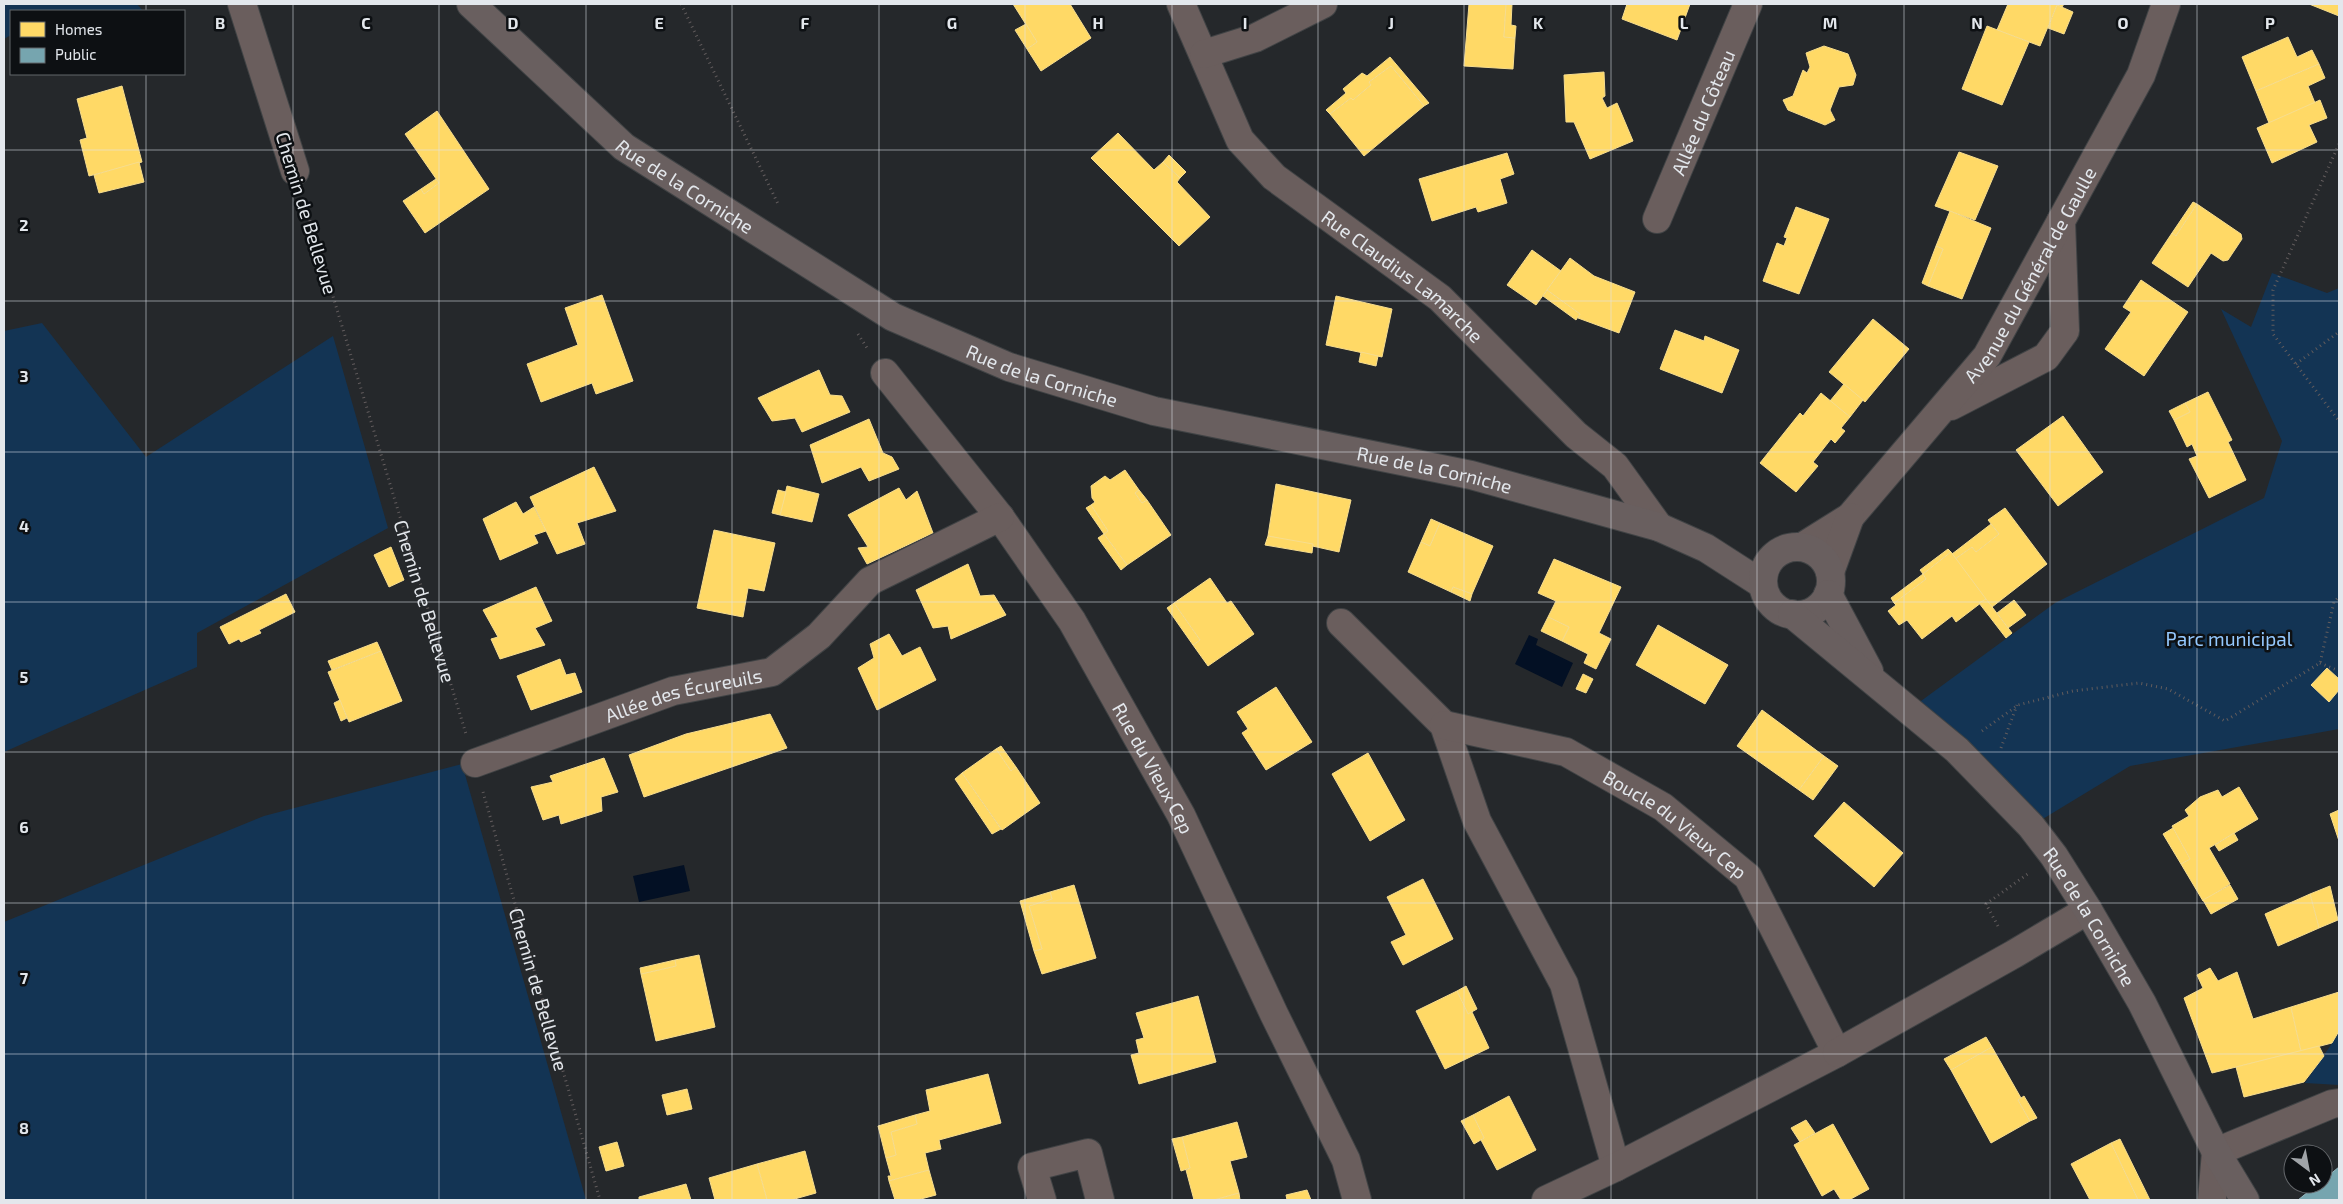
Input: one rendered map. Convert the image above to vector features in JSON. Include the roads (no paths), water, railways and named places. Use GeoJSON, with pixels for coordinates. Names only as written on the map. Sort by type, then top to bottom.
{"type":"FeatureCollection","features":[{"type":"Feature","properties":{"kind":"main road","name":"Rue de la Corniche"},"geometry":{"type":"LineString","coordinates":[[471,4],[624,147],[892,317],[1009,366],[1154,411],[1471,475],[1659,527],[1706,548],[1762,584],[1772,605],[1781,611],[1792,614],[1958,750],[2031,826],[2054,856],[2088,910],[2142,1004],[2216,1152],[2245,1200]]}},
{"type":"Feature","properties":{"kind":"main road","name":"Rue de la Corniche"},"geometry":{"type":"LineString","coordinates":[[1706,548],[1776,554],[1784,549],[1802,547],[1820,555],[1829,583],[1873,679]]}},
{"type":"Feature","properties":{"kind":"main road"},"geometry":{"type":"LineString","coordinates":[[1762,584],[1763,572],[1768,562],[1776,554]]}},
{"type":"Feature","properties":{"kind":"main road"},"geometry":{"type":"LineString","coordinates":[[1792,614],[1803,614],[1814,610],[1822,603],[1829,583]]}},
{"type":"Feature","properties":{"kind":"street","name":"Chemin de Bellevue"},"geometry":{"type":"LineString","coordinates":[[242,4],[295,172]]}},
{"type":"Feature","properties":{"kind":"street","name":"Rue Claudius Lamarche"},"geometry":{"type":"LineString","coordinates":[[1181,4],[1240,140],[1274,177],[1440,298],[1576,435],[1615,466],[1659,527]]}},
{"type":"Feature","properties":{"kind":"street"},"geometry":{"type":"LineString","coordinates":[[1204,54],[1255,38],[1323,4]]}},
{"type":"Feature","properties":{"kind":"street","name":"Allée du Côteau"},"geometry":{"type":"LineString","coordinates":[[1657,220],[1748,4]]}},
{"type":"Feature","properties":{"kind":"street","name":"Avenue du Général de Gaulle"},"geometry":{"type":"LineString","coordinates":[[1802,547],[1850,517],[1987,356],[2141,75],[2166,4]]}},
{"type":"Feature","properties":{"kind":"street"},"geometry":{"type":"LineString","coordinates":[[1938,412],[2046,357],[2065,331],[2061,221]]}},
{"type":"Feature","properties":{"kind":"street","name":"Rue du Vieux Cep"},"geometry":{"type":"LineString","coordinates":[[885,373],[1000,516],[1072,621],[1181,815],[1274,1014],[1346,1160],[1357,1200]]}},
{"type":"Feature","properties":{"kind":"street","name":"Allée des Écureuils"},"geometry":{"type":"LineString","coordinates":[[475,763],[673,691],[772,672],[819,636],[870,581],[1000,516]]}},
{"type":"Feature","properties":{"kind":"street","name":"Avenue du Général de Gaulle"},"geometry":{"type":"LineString","coordinates":[[1829,583],[1850,517]]}},
{"type":"Feature","properties":{"kind":"street"},"geometry":{"type":"LineString","coordinates":[[1342,624],[1444,725],[1477,821],[1564,984],[1616,1167]]}},
{"type":"Feature","properties":{"kind":"street","name":"Boucle du Vieux Cep"},"geometry":{"type":"LineString","coordinates":[[1444,725],[1566,752],[1664,807],[1740,870],[1748,877],[1837,1053]]}},
{"type":"Feature","properties":{"kind":"street"},"geometry":{"type":"LineString","coordinates":[[1546,1200],[1616,1167],[1837,1053],[2014,954],[2088,910]]}},
{"type":"Feature","properties":{"kind":"street"},"geometry":{"type":"LineString","coordinates":[[2212,1200],[2216,1152],[2332,1104],[2339,1103]]}},
{"type":"Feature","properties":{"kind":"street"},"geometry":{"type":"LineString","coordinates":[[1042,1200],[1032,1167],[1088,1154],[1100,1200]]}},
{"type":"Feature","properties":{"kind":"park label","name":"Parc municipal"},"geometry":{"type":"Point","coordinates":[2229,638]}}]}
